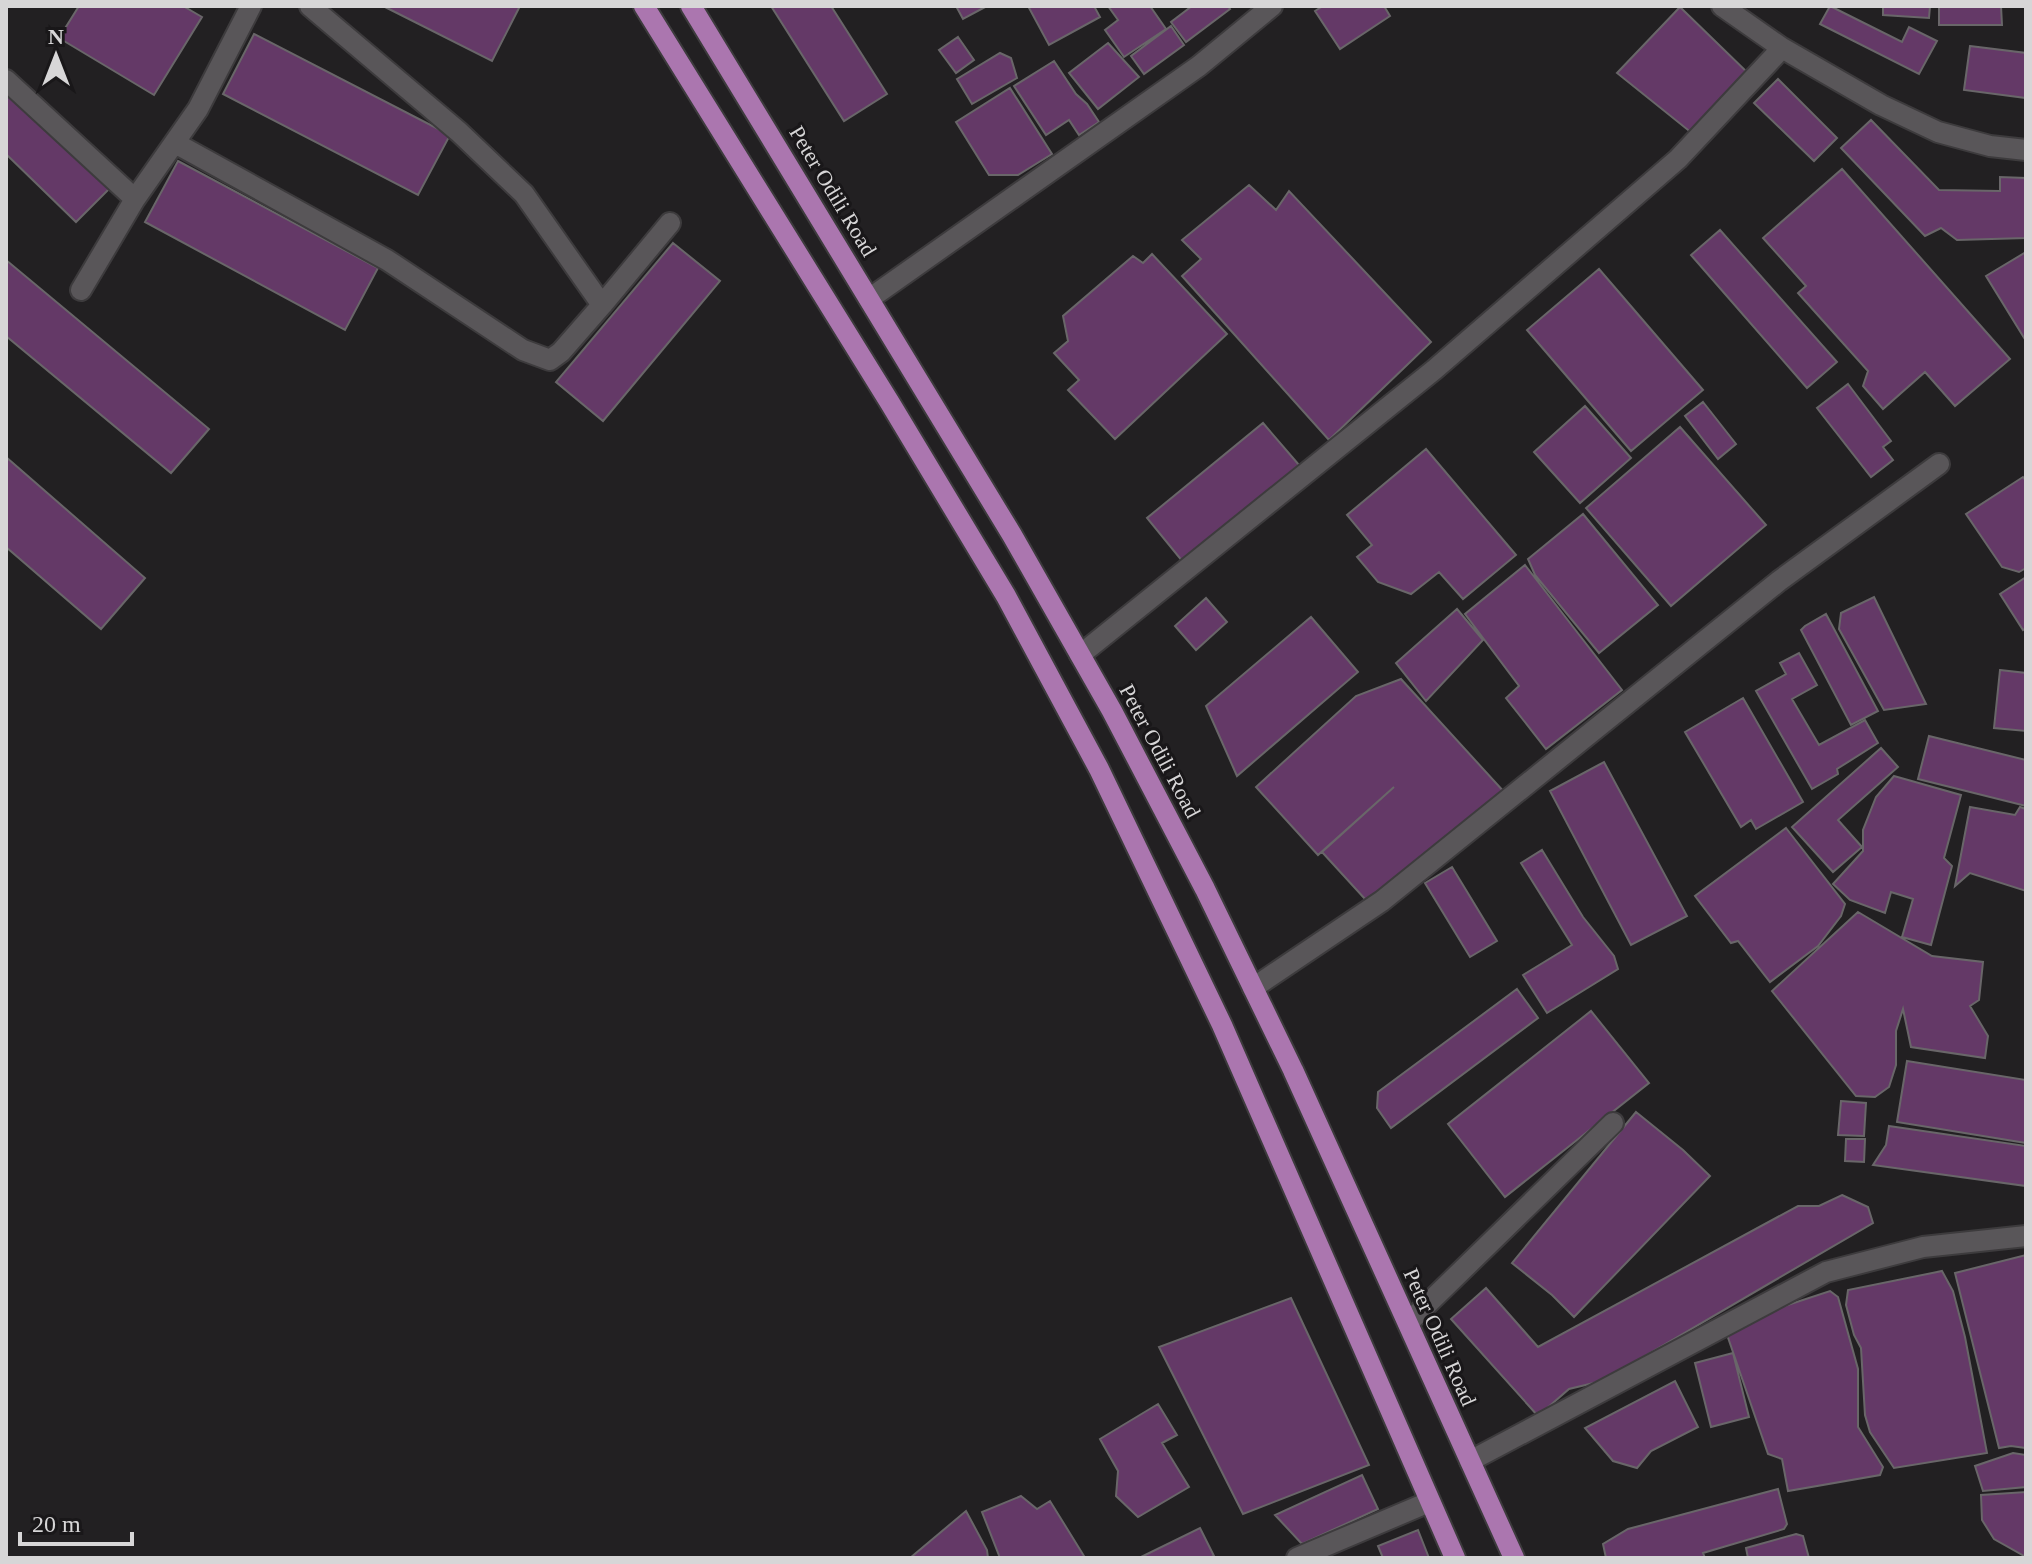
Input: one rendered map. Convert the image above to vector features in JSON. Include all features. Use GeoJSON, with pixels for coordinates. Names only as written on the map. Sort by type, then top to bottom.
{"type":"FeatureCollection","features":[{"type":"Feature","properties":{"kind":"main road"},"geometry":{"type":"LineString","coordinates":[[644,6],[999,583],[1099,769],[1222,1025],[1455,1558]]}},
{"type":"Feature","properties":{"kind":"main road","name":"Peter Odili Road"},"geometry":{"type":"LineString","coordinates":[[691,6],[1012,535],[1205,889],[1514,1558]]}},
{"type":"Feature","properties":{"kind":"street"},"geometry":{"type":"LineString","coordinates":[[81,290],[135,199],[198,109],[251,6]]}},
{"type":"Feature","properties":{"kind":"street"},"geometry":{"type":"LineString","coordinates":[[310,6],[459,132],[524,194],[602,305]]}},
{"type":"Feature","properties":{"kind":"street"},"geometry":{"type":"LineString","coordinates":[[869,299],[1199,66],[1272,6]]}},
{"type":"Feature","properties":{"kind":"street"},"geometry":{"type":"LineString","coordinates":[[1722,6],[1782,48],[1881,105],[1938,132],[1990,146],[2026,150]]}},
{"type":"Feature","properties":{"kind":"street"},"geometry":{"type":"LineString","coordinates":[[1080,655],[1434,370],[1667,170],[1782,48]]}},
{"type":"Feature","properties":{"kind":"street"},"geometry":{"type":"LineString","coordinates":[[6,80],[135,199]]}},
{"type":"Feature","properties":{"kind":"street"},"geometry":{"type":"LineString","coordinates":[[175,143],[387,260],[523,350],[550,360],[561,352],[670,223]]}},
{"type":"Feature","properties":{"kind":"street"},"geometry":{"type":"LineString","coordinates":[[1253,988],[1382,901],[1779,581],[1939,464]]}},
{"type":"Feature","properties":{"kind":"street"},"geometry":{"type":"LineString","coordinates":[[1408,1323],[1613,1123]]}},
{"type":"Feature","properties":{"kind":"street"},"geometry":{"type":"LineString","coordinates":[[1470,1461],[1826,1272],[1923,1247],[2026,1236]]}},
{"type":"Feature","properties":{"kind":"street"},"geometry":{"type":"LineString","coordinates":[[1297,1558],[1429,1502]]}},
{"type":"Feature","properties":{"kind":"building"},"geometry":{"type":"Polygon","coordinates":[[[79,6],[183,6],[202,17],[154,95],[59,38],[79,6]]]}},
{"type":"Feature","properties":{"kind":"building"},"geometry":{"type":"Polygon","coordinates":[[[383,6],[520,6],[492,61],[383,6]]]}},
{"type":"Feature","properties":{"kind":"building"},"geometry":{"type":"Polygon","coordinates":[[[771,6],[831,6],[887,94],[844,121],[771,6]]]}},
{"type":"Feature","properties":{"kind":"building"},"geometry":{"type":"Polygon","coordinates":[[[956,6],[987,6],[963,19],[956,6]]]}},
{"type":"Feature","properties":{"kind":"building"},"geometry":{"type":"Polygon","coordinates":[[[1028,6],[1094,6],[1100,17],[1049,45],[1028,6]]]}},
{"type":"Feature","properties":{"kind":"building"},"geometry":{"type":"Polygon","coordinates":[[[1108,6],[1150,6],[1166,29],[1124,57],[1105,30],[1118,20],[1108,6]]]}},
{"type":"Feature","properties":{"kind":"building"},"geometry":{"type":"Polygon","coordinates":[[[1192,6],[1228,6],[1230,9],[1186,42],[1171,22],[1192,6]]]}},
{"type":"Feature","properties":{"kind":"building"},"geometry":{"type":"Polygon","coordinates":[[[1323,6],[1384,6],[1390,16],[1340,49],[1315,11],[1323,6]]]}},
{"type":"Feature","properties":{"kind":"building"},"geometry":{"type":"Polygon","coordinates":[[[1830,6],[1902,42],[1909,27],[1937,41],[1919,74],[1820,24],[1830,6]]]}},
{"type":"Feature","properties":{"kind":"building"},"geometry":{"type":"Polygon","coordinates":[[[1883,6],[1930,6],[1929,18],[1883,15],[1883,6]]]}},
{"type":"Feature","properties":{"kind":"building"},"geometry":{"type":"Polygon","coordinates":[[[1939,6],[2001,6],[2002,25],[1939,25],[1939,6]]]}},
{"type":"Feature","properties":{"kind":"building"},"geometry":{"type":"Polygon","coordinates":[[[1680,7],[1749,74],[1693,134],[1617,73],[1680,7]]]}},
{"type":"Feature","properties":{"kind":"building"},"geometry":{"type":"Polygon","coordinates":[[[1171,26],[1184,45],[1144,74],[1131,56],[1171,26]]]}},
{"type":"Feature","properties":{"kind":"building"},"geometry":{"type":"Polygon","coordinates":[[[254,34],[450,135],[418,195],[223,94],[254,34]]]}},
{"type":"Feature","properties":{"kind":"building"},"geometry":{"type":"Polygon","coordinates":[[[958,37],[974,60],[956,73],[939,50],[958,37]]]}},
{"type":"Feature","properties":{"kind":"building"},"geometry":{"type":"Polygon","coordinates":[[[1108,43],[1139,77],[1098,109],[1069,73],[1108,43]]]}},
{"type":"Feature","properties":{"kind":"building"},"geometry":{"type":"Polygon","coordinates":[[[1970,46],[2026,53],[2026,98],[1964,90],[1970,46]]]}},
{"type":"Feature","properties":{"kind":"building"},"geometry":{"type":"Polygon","coordinates":[[[1000,53],[1011,58],[1017,78],[972,104],[957,79],[1000,53]]]}},
{"type":"Feature","properties":{"kind":"building"},"geometry":{"type":"Polygon","coordinates":[[[1054,61],[1099,122],[1079,135],[1069,120],[1046,135],[1014,86],[1054,61]]]}},
{"type":"Feature","properties":{"kind":"building"},"geometry":{"type":"Polygon","coordinates":[[[1778,79],[1837,138],[1814,161],[1754,103],[1778,79]]]}},
{"type":"Feature","properties":{"kind":"building"},"geometry":{"type":"Polygon","coordinates":[[[1010,88],[1052,154],[1018,175],[989,175],[956,122],[1010,88]]]}},
{"type":"Feature","properties":{"kind":"building"},"geometry":{"type":"Polygon","coordinates":[[[6,89],[109,189],[76,222],[6,154],[6,89]]]}},
{"type":"Feature","properties":{"kind":"building"},"geometry":{"type":"Polygon","coordinates":[[[1871,120],[1939,190],[2000,191],[2000,177],[2026,178],[2026,238],[1957,240],[1941,228],[1925,236],[1841,148],[1871,120]]]}},
{"type":"Feature","properties":{"kind":"building"},"geometry":{"type":"Polygon","coordinates":[[[178,161],[378,268],[345,330],[145,222],[178,161]]]}},
{"type":"Feature","properties":{"kind":"building"},"geometry":{"type":"Polygon","coordinates":[[[1842,169],[2010,359],[1955,406],[1925,372],[1883,409],[1863,386],[1868,371],[1798,293],[1806,286],[1763,238],[1842,169]]]}},
{"type":"Feature","properties":{"kind":"building"},"geometry":{"type":"Polygon","coordinates":[[[1249,185],[1276,210],[1289,191],[1431,342],[1329,440],[1182,276],[1201,259],[1182,240],[1249,185]]]}},
{"type":"Feature","properties":{"kind":"building"},"geometry":{"type":"Polygon","coordinates":[[[1720,230],[1837,362],[1807,388],[1691,255],[1720,230]]]}},
{"type":"Feature","properties":{"kind":"building"},"geometry":{"type":"Polygon","coordinates":[[[673,243],[720,281],[603,421],[556,382],[673,243]]]}},
{"type":"Feature","properties":{"kind":"building"},"geometry":{"type":"Polygon","coordinates":[[[2026,252],[2026,341],[1986,276],[2026,252]]]}},
{"type":"Feature","properties":{"kind":"building"},"geometry":{"type":"Polygon","coordinates":[[[1152,254],[1227,334],[1115,439],[1068,390],[1079,380],[1054,353],[1068,341],[1063,316],[1133,256],[1143,263],[1152,254]]]}},
{"type":"Feature","properties":{"kind":"building"},"geometry":{"type":"Polygon","coordinates":[[[6,260],[209,429],[171,473],[6,336],[6,260]]]}},
{"type":"Feature","properties":{"kind":"building"},"geometry":{"type":"Polygon","coordinates":[[[1599,269],[1703,390],[1631,451],[1527,330],[1599,269]]]}},
{"type":"Feature","properties":{"kind":"building"},"geometry":{"type":"Polygon","coordinates":[[[1848,384],[1891,441],[1883,447],[1893,460],[1871,477],[1817,408],[1848,384]]]}},
{"type":"Feature","properties":{"kind":"building"},"geometry":{"type":"Polygon","coordinates":[[[1703,402],[1736,444],[1718,459],[1685,416],[1703,402]]]}},
{"type":"Feature","properties":{"kind":"building"},"geometry":{"type":"Polygon","coordinates":[[[1585,406],[1631,458],[1580,503],[1534,452],[1585,406]]]}},
{"type":"Feature","properties":{"kind":"building"},"geometry":{"type":"Polygon","coordinates":[[[1263,423],[1299,465],[1183,562],[1147,518],[1263,423]]]}},
{"type":"Feature","properties":{"kind":"building"},"geometry":{"type":"Polygon","coordinates":[[[1680,427],[1766,525],[1671,606],[1586,508],[1680,427]]]}},
{"type":"Feature","properties":{"kind":"building"},"geometry":{"type":"Polygon","coordinates":[[[1426,449],[1516,555],[1463,599],[1439,572],[1411,594],[1378,582],[1357,557],[1372,545],[1347,515],[1426,449]]]}},
{"type":"Feature","properties":{"kind":"building"},"geometry":{"type":"Polygon","coordinates":[[[6,457],[145,578],[101,629],[6,547],[6,457]]]}},
{"type":"Feature","properties":{"kind":"building"},"geometry":{"type":"Polygon","coordinates":[[[2023,477],[2026,481],[2026,568],[2019,572],[2002,567],[1966,514],[2023,477]]]}},
{"type":"Feature","properties":{"kind":"building"},"geometry":{"type":"Polygon","coordinates":[[[1583,514],[1658,605],[1599,653],[1535,575],[1528,559],[1583,514]]]}},
{"type":"Feature","properties":{"kind":"building"},"geometry":{"type":"Polygon","coordinates":[[[1525,565],[1622,690],[1546,749],[1506,698],[1519,686],[1465,614],[1525,565]]]}},
{"type":"Feature","properties":{"kind":"building"},"geometry":{"type":"Polygon","coordinates":[[[2026,577],[2026,628],[2023,630],[2000,594],[2026,577]]]}},
{"type":"Feature","properties":{"kind":"building"},"geometry":{"type":"Polygon","coordinates":[[[1874,597],[1926,704],[1884,710],[1839,629],[1841,613],[1874,597]]]}},
{"type":"Feature","properties":{"kind":"building"},"geometry":{"type":"Polygon","coordinates":[[[1206,598],[1227,622],[1196,650],[1175,626],[1206,598]]]}},
{"type":"Feature","properties":{"kind":"building"},"geometry":{"type":"Polygon","coordinates":[[[1457,609],[1483,640],[1426,701],[1396,663],[1457,609]]]}},
{"type":"Feature","properties":{"kind":"building"},"geometry":{"type":"Polygon","coordinates":[[[1826,614],[1878,711],[1851,725],[1801,630],[1826,614]]]}},
{"type":"Feature","properties":{"kind":"building"},"geometry":{"type":"Polygon","coordinates":[[[1311,617],[1358,672],[1237,776],[1206,706],[1311,617]]]}},
{"type":"Feature","properties":{"kind":"building"},"geometry":{"type":"Polygon","coordinates":[[[1799,653],[1817,685],[1792,699],[1819,745],[1865,720],[1878,743],[1837,769],[1838,774],[1812,789],[1756,691],[1786,674],[1780,663],[1799,653]]]}},
{"type":"Feature","properties":{"kind":"building"},"geometry":{"type":"Polygon","coordinates":[[[2000,670],[2026,673],[2026,731],[1994,728],[2000,670]]]}},
{"type":"Feature","properties":{"kind":"building"},"geometry":{"type":"Polygon","coordinates":[[[1401,679],[1506,794],[1376,911],[1322,852],[1394,787],[1318,855],[1256,787],[1356,696],[1401,679]]]}},
{"type":"Feature","properties":{"kind":"building"},"geometry":{"type":"Polygon","coordinates":[[[1743,698],[1803,802],[1756,829],[1751,820],[1741,827],[1685,732],[1743,698]]]}},
{"type":"Feature","properties":{"kind":"building"},"geometry":{"type":"Polygon","coordinates":[[[1929,736],[2026,760],[2026,806],[1918,779],[1929,736]]]}},
{"type":"Feature","properties":{"kind":"building"},"geometry":{"type":"Polygon","coordinates":[[[1881,748],[1898,767],[1838,820],[1862,847],[1833,872],[1792,827],[1881,748]]]}},
{"type":"Feature","properties":{"kind":"building"},"geometry":{"type":"Polygon","coordinates":[[[1604,762],[1687,916],[1631,945],[1550,791],[1604,762]]]}},
{"type":"Feature","properties":{"kind":"building"},"geometry":{"type":"Polygon","coordinates":[[[1894,776],[1961,795],[1944,858],[1952,866],[1931,945],[1902,937],[1913,899],[1891,892],[1885,913],[1850,900],[1833,884],[1863,851],[1863,830],[1876,797],[1894,776]]]}},
{"type":"Feature","properties":{"kind":"building"},"geometry":{"type":"Polygon","coordinates":[[[1970,807],[2015,815],[2020,807],[2026,809],[2026,891],[1970,873],[1955,886],[1970,807]]]}},
{"type":"Feature","properties":{"kind":"building"},"geometry":{"type":"Polygon","coordinates":[[[1786,828],[1845,904],[1841,916],[1818,946],[1770,982],[1738,941],[1731,943],[1695,896],[1786,828]]]}},
{"type":"Feature","properties":{"kind":"building"},"geometry":{"type":"Polygon","coordinates":[[[1542,850],[1583,917],[1614,956],[1618,969],[1547,1013],[1523,975],[1572,945],[1521,863],[1542,850]]]}},
{"type":"Feature","properties":{"kind":"building"},"geometry":{"type":"Polygon","coordinates":[[[1452,867],[1497,941],[1470,957],[1425,883],[1452,867]]]}},
{"type":"Feature","properties":{"kind":"building"},"geometry":{"type":"Polygon","coordinates":[[[1858,912],[1932,956],[1983,962],[1979,1000],[1970,1006],[1988,1036],[1985,1058],[1911,1047],[1903,1009],[1896,1031],[1896,1065],[1889,1087],[1875,1097],[1856,1096],[1772,991],[1858,912]]]}},
{"type":"Feature","properties":{"kind":"building"},"geometry":{"type":"Polygon","coordinates":[[[1517,989],[1538,1018],[1391,1128],[1377,1108],[1378,1092],[1517,989]]]}},
{"type":"Feature","properties":{"kind":"building"},"geometry":{"type":"Polygon","coordinates":[[[1591,1011],[1649,1083],[1505,1197],[1448,1124],[1591,1011]]]}},
{"type":"Feature","properties":{"kind":"building"},"geometry":{"type":"Polygon","coordinates":[[[1907,1061],[2026,1080],[2026,1143],[1897,1122],[1907,1061]]]}},
{"type":"Feature","properties":{"kind":"building"},"geometry":{"type":"Polygon","coordinates":[[[1841,1101],[1866,1103],[1864,1136],[1838,1135],[1841,1101]]]}},
{"type":"Feature","properties":{"kind":"building"},"geometry":{"type":"Polygon","coordinates":[[[1636,1112],[1710,1176],[1574,1317],[1512,1263],[1636,1112]]]}},
{"type":"Feature","properties":{"kind":"building"},"geometry":{"type":"Polygon","coordinates":[[[1889,1126],[2026,1146],[2026,1186],[1873,1165],[1886,1145],[1889,1126]]]}},
{"type":"Feature","properties":{"kind":"building"},"geometry":{"type":"Polygon","coordinates":[[[1846,1139],[1865,1139],[1864,1162],[1845,1161],[1846,1139]]]}},
{"type":"Feature","properties":{"kind":"building"},"geometry":{"type":"Polygon","coordinates":[[[1842,1195],[1868,1207],[1873,1223],[1602,1381],[1569,1389],[1538,1416],[1451,1319],[1486,1288],[1538,1347],[1798,1206],[1819,1206],[1842,1195]]]}},
{"type":"Feature","properties":{"kind":"building"},"geometry":{"type":"Polygon","coordinates":[[[2026,1255],[2026,1448],[1999,1448],[1955,1273],[2026,1255]]]}},
{"type":"Feature","properties":{"kind":"building"},"geometry":{"type":"Polygon","coordinates":[[[1942,1271],[1953,1291],[1965,1337],[1987,1453],[1894,1468],[1870,1432],[1865,1415],[1861,1348],[1846,1305],[1848,1290],[1942,1271]]]}},
{"type":"Feature","properties":{"kind":"building"},"geometry":{"type":"Polygon","coordinates":[[[1830,1291],[1838,1297],[1858,1369],[1858,1427],[1883,1467],[1880,1475],[1788,1491],[1782,1459],[1768,1454],[1724,1326],[1830,1291]]]}},
{"type":"Feature","properties":{"kind":"building"},"geometry":{"type":"Polygon","coordinates":[[[1291,1298],[1369,1465],[1243,1514],[1159,1347],[1291,1298]]]}},
{"type":"Feature","properties":{"kind":"building"},"geometry":{"type":"Polygon","coordinates":[[[1733,1353],[1749,1417],[1711,1427],[1695,1363],[1733,1353]]]}},
{"type":"Feature","properties":{"kind":"building"},"geometry":{"type":"Polygon","coordinates":[[[1675,1381],[1698,1427],[1651,1451],[1637,1468],[1613,1461],[1585,1428],[1675,1381]]]}},
{"type":"Feature","properties":{"kind":"building"},"geometry":{"type":"Polygon","coordinates":[[[1158,1404],[1177,1435],[1162,1443],[1189,1487],[1138,1517],[1116,1496],[1118,1471],[1100,1439],[1158,1404]]]}},
{"type":"Feature","properties":{"kind":"building"},"geometry":{"type":"Polygon","coordinates":[[[2013,1453],[2026,1455],[2026,1487],[1983,1491],[1975,1466],[2013,1453]]]}},
{"type":"Feature","properties":{"kind":"building"},"geometry":{"type":"Polygon","coordinates":[[[1362,1475],[1378,1509],[1302,1544],[1275,1515],[1362,1475]]]}},
{"type":"Feature","properties":{"kind":"building"},"geometry":{"type":"Polygon","coordinates":[[[1778,1489],[1787,1524],[1784,1529],[1703,1553],[1705,1558],[1606,1558],[1603,1544],[1628,1529],[1778,1489]]]}},
{"type":"Feature","properties":{"kind":"building"},"geometry":{"type":"Polygon","coordinates":[[[2026,1492],[2026,1557],[1994,1539],[1982,1520],[1981,1495],[2026,1492]]]}},
{"type":"Feature","properties":{"kind":"building"},"geometry":{"type":"Polygon","coordinates":[[[1021,1496],[1037,1509],[1050,1501],[1084,1556],[1000,1558],[982,1512],[1021,1496]]]}},
{"type":"Feature","properties":{"kind":"building"},"geometry":{"type":"Polygon","coordinates":[[[966,1511],[987,1550],[988,1558],[910,1558],[966,1511]]]}},
{"type":"Feature","properties":{"kind":"building"},"geometry":{"type":"Polygon","coordinates":[[[1200,1528],[1214,1556],[1139,1558],[1200,1528]]]}},
{"type":"Feature","properties":{"kind":"building"},"geometry":{"type":"Polygon","coordinates":[[[1418,1530],[1429,1558],[1383,1558],[1378,1546],[1418,1530]]]}},
{"type":"Feature","properties":{"kind":"building"},"geometry":{"type":"Polygon","coordinates":[[[1796,1534],[1803,1536],[1809,1558],[1748,1558],[1746,1548],[1796,1534]]]}}]}
